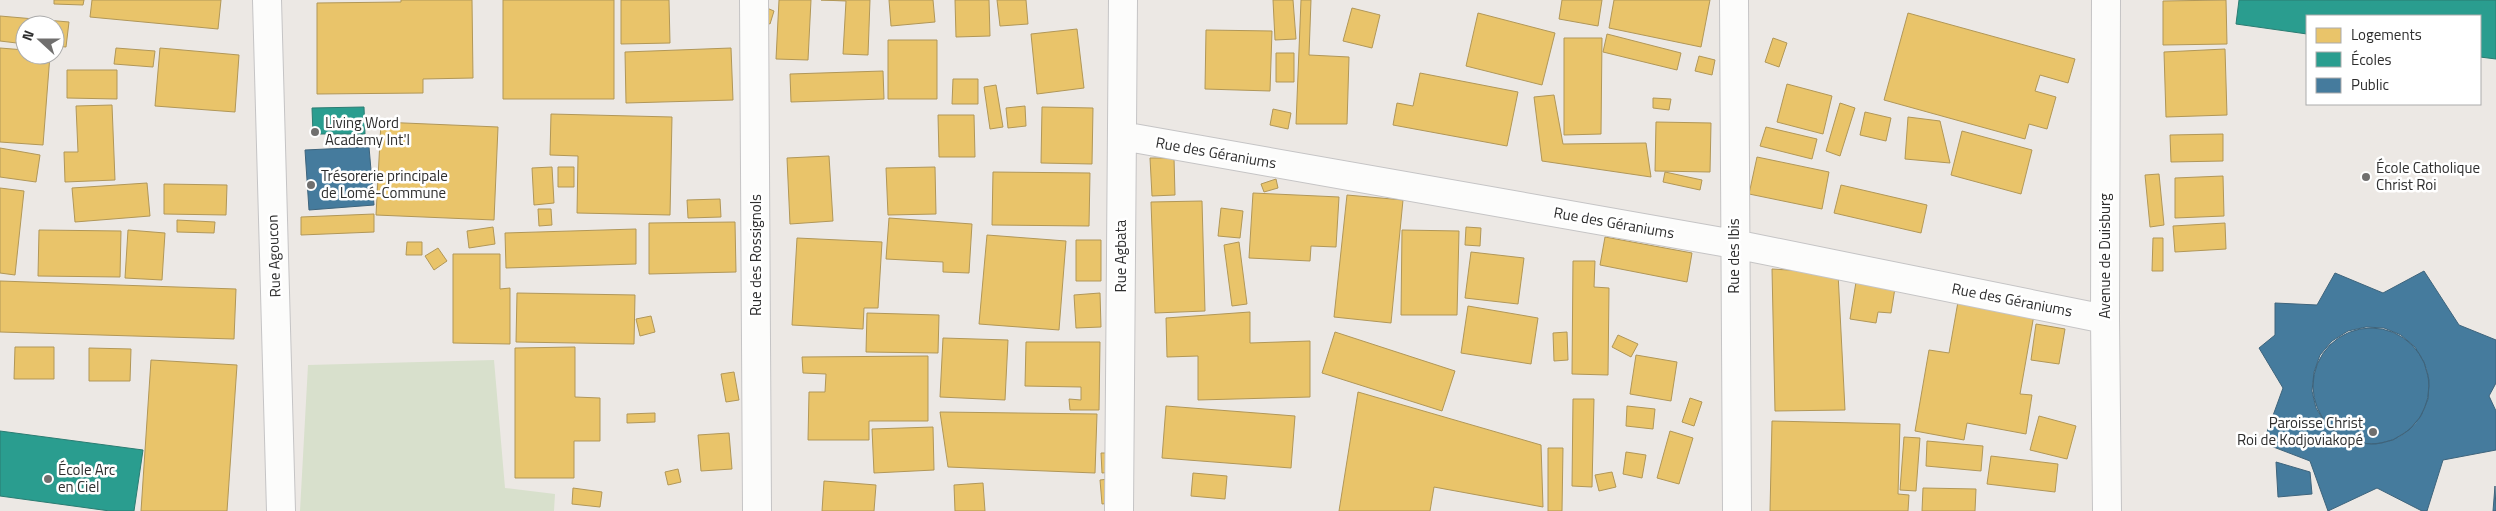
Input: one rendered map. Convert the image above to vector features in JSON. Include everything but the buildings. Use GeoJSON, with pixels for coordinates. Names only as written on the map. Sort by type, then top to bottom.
{"type":"FeatureCollection","features":[{"type":"Feature","properties":{"kind":"street","name":"Rue Agoucon"},"geometry":{"type":"LineString","coordinates":[[267,0],[281,511]]}},
{"type":"Feature","properties":{"kind":"street","name":"Rue des Rossignols"},"geometry":{"type":"LineString","coordinates":[[754,0],[757,511]]}},
{"type":"Feature","properties":{"kind":"street","name":"Rue Agbata"},"geometry":{"type":"LineString","coordinates":[[1119,511],[1123,0]]}},
{"type":"Feature","properties":{"kind":"street","name":"Rue des Ibis"},"geometry":{"type":"LineString","coordinates":[[1734,0],[1737,511]]}},
{"type":"Feature","properties":{"kind":"street","name":"Avenue de Duisburg"},"geometry":{"type":"LineString","coordinates":[[2106,0],[2105,318],[2107,511]]}},
{"type":"Feature","properties":{"kind":"street","name":"Rue des Géraniums"},"geometry":{"type":"LineString","coordinates":[[1122,136],[1734,244],[2105,318]]}},
{"type":"Feature","properties":{"kind":"green space"},"geometry":{"type":"Polygon","coordinates":[[[494,360],[505,488],[555,494],[554,511],[300,511],[308,365],[494,360]]]}},
{"type":"Feature","properties":{"kind":"place","name":"Living Word Academy Int'l"},"geometry":{"type":"Point","coordinates":[315,132]}},
{"type":"Feature","properties":{"kind":"place","name":"École Catholique Christ Roi"},"geometry":{"type":"Point","coordinates":[2366,177]}},
{"type":"Feature","properties":{"kind":"place","name":"Trésorerie principale de Lomé-Commune"},"geometry":{"type":"Point","coordinates":[311,185]}},
{"type":"Feature","properties":{"kind":"place","name":"Paroisse Christ Roi de Kodjoviakopé"},"geometry":{"type":"Point","coordinates":[2373,432]}},
{"type":"Feature","properties":{"kind":"place","name":"École Arc en Ciel"},"geometry":{"type":"Point","coordinates":[48,479]}}]}
